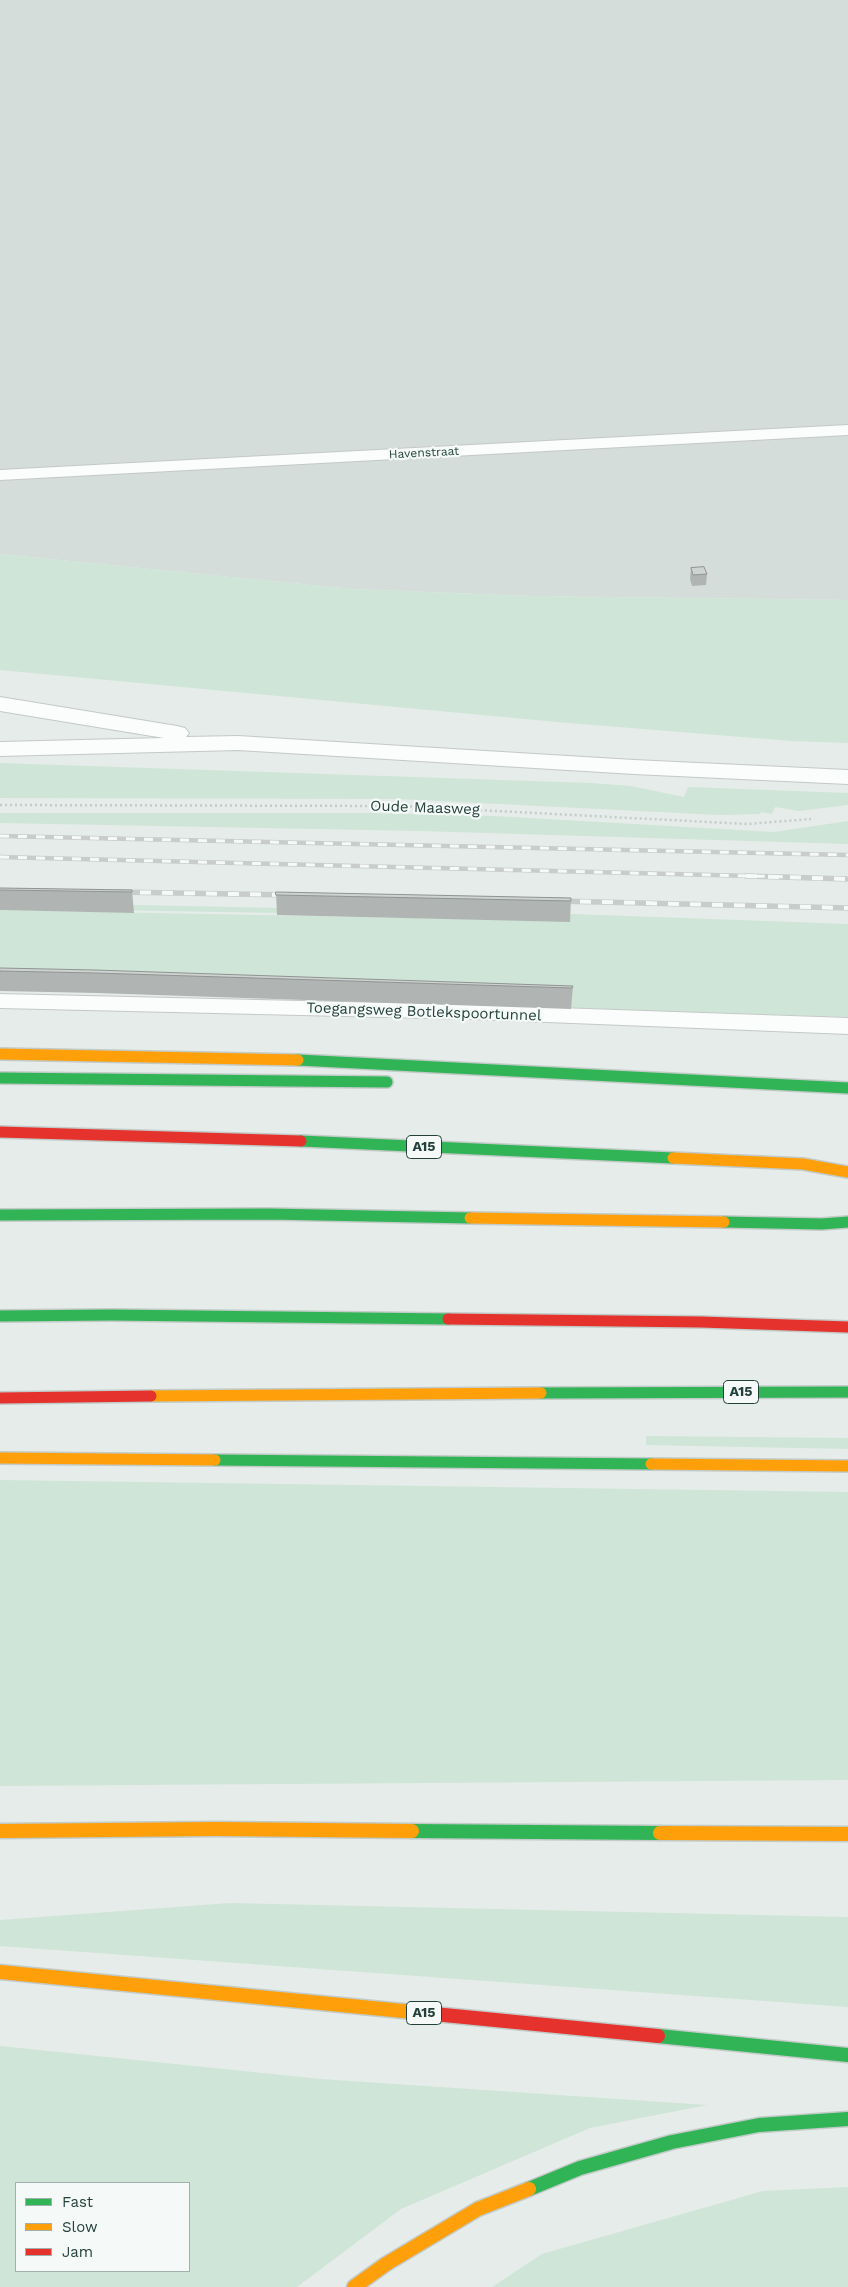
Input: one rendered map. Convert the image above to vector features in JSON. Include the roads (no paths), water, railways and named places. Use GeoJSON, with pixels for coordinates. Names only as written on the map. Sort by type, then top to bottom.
{"type":"FeatureCollection","features":[{"type":"Feature","properties":{"kind":"highway"},"geometry":{"type":"LineString","coordinates":[[0,1054],[276,1058],[848,1088]]}},
{"type":"Feature","properties":{"kind":"highway"},"geometry":{"type":"LineString","coordinates":[[0,1078],[396,1082]]}},
{"type":"Feature","properties":{"kind":"highway"},"geometry":{"type":"LineString","coordinates":[[514,1083],[811,1086]]}},
{"type":"Feature","properties":{"kind":"highway","name":"A15"},"geometry":{"type":"LineString","coordinates":[[0,1132],[306,1141],[803,1164],[848,1172]]}},
{"type":"Feature","properties":{"kind":"highway"},"geometry":{"type":"LineString","coordinates":[[0,1215],[269,1214],[812,1224],[848,1222]]}},
{"type":"Feature","properties":{"kind":"highway"},"geometry":{"type":"LineString","coordinates":[[0,1316],[111,1315],[701,1322],[848,1327]]}},
{"type":"Feature","properties":{"kind":"highway","name":"A15"},"geometry":{"type":"LineString","coordinates":[[0,1398],[848,1392]]}},
{"type":"Feature","properties":{"kind":"highway"},"geometry":{"type":"LineString","coordinates":[[0,1458],[848,1466]]}},
{"type":"Feature","properties":{"kind":"highway"},"geometry":{"type":"LineString","coordinates":[[0,1831],[226,1829],[848,1834]]}},
{"type":"Feature","properties":{"kind":"highway","name":"A15"},"geometry":{"type":"LineString","coordinates":[[0,1972],[848,2055]]}},
{"type":"Feature","properties":{"kind":"highway"},"geometry":{"type":"LineString","coordinates":[[354,2287],[386,2264],[478,2209],[580,2168],[672,2142],[759,2125],[848,2119]]}},
{"type":"Feature","properties":{"kind":"street"},"geometry":{"type":"LineString","coordinates":[[0,704],[238,744]]}},
{"type":"Feature","properties":{"kind":"street"},"geometry":{"type":"LineString","coordinates":[[0,749],[238,744],[634,767],[848,777]]}},
{"type":"Feature","properties":{"kind":"lane","name":"Havenstraat"},"geometry":{"type":"LineString","coordinates":[[0,475],[848,430]]}},
{"type":"Feature","properties":{"kind":"lane","name":"Toegangsweg Botlekspoortunnel"},"geometry":{"type":"LineString","coordinates":[[0,1001],[452,1012],[848,1026]]}},
{"type":"Feature","properties":{"kind":"railway"},"geometry":{"type":"LineString","coordinates":[[0,836],[848,855]]}},
{"type":"Feature","properties":{"kind":"railway"},"geometry":{"type":"LineString","coordinates":[[0,857],[790,877]]}},
{"type":"Feature","properties":{"kind":"railway"},"geometry":{"type":"LineString","coordinates":[[746,876],[848,879]]}},
{"type":"Feature","properties":{"kind":"railway"},"geometry":{"type":"LineString","coordinates":[[118,892],[291,895]]}},
{"type":"Feature","properties":{"kind":"railway"},"geometry":{"type":"LineString","coordinates":[[558,901],[848,908]]}}]}
